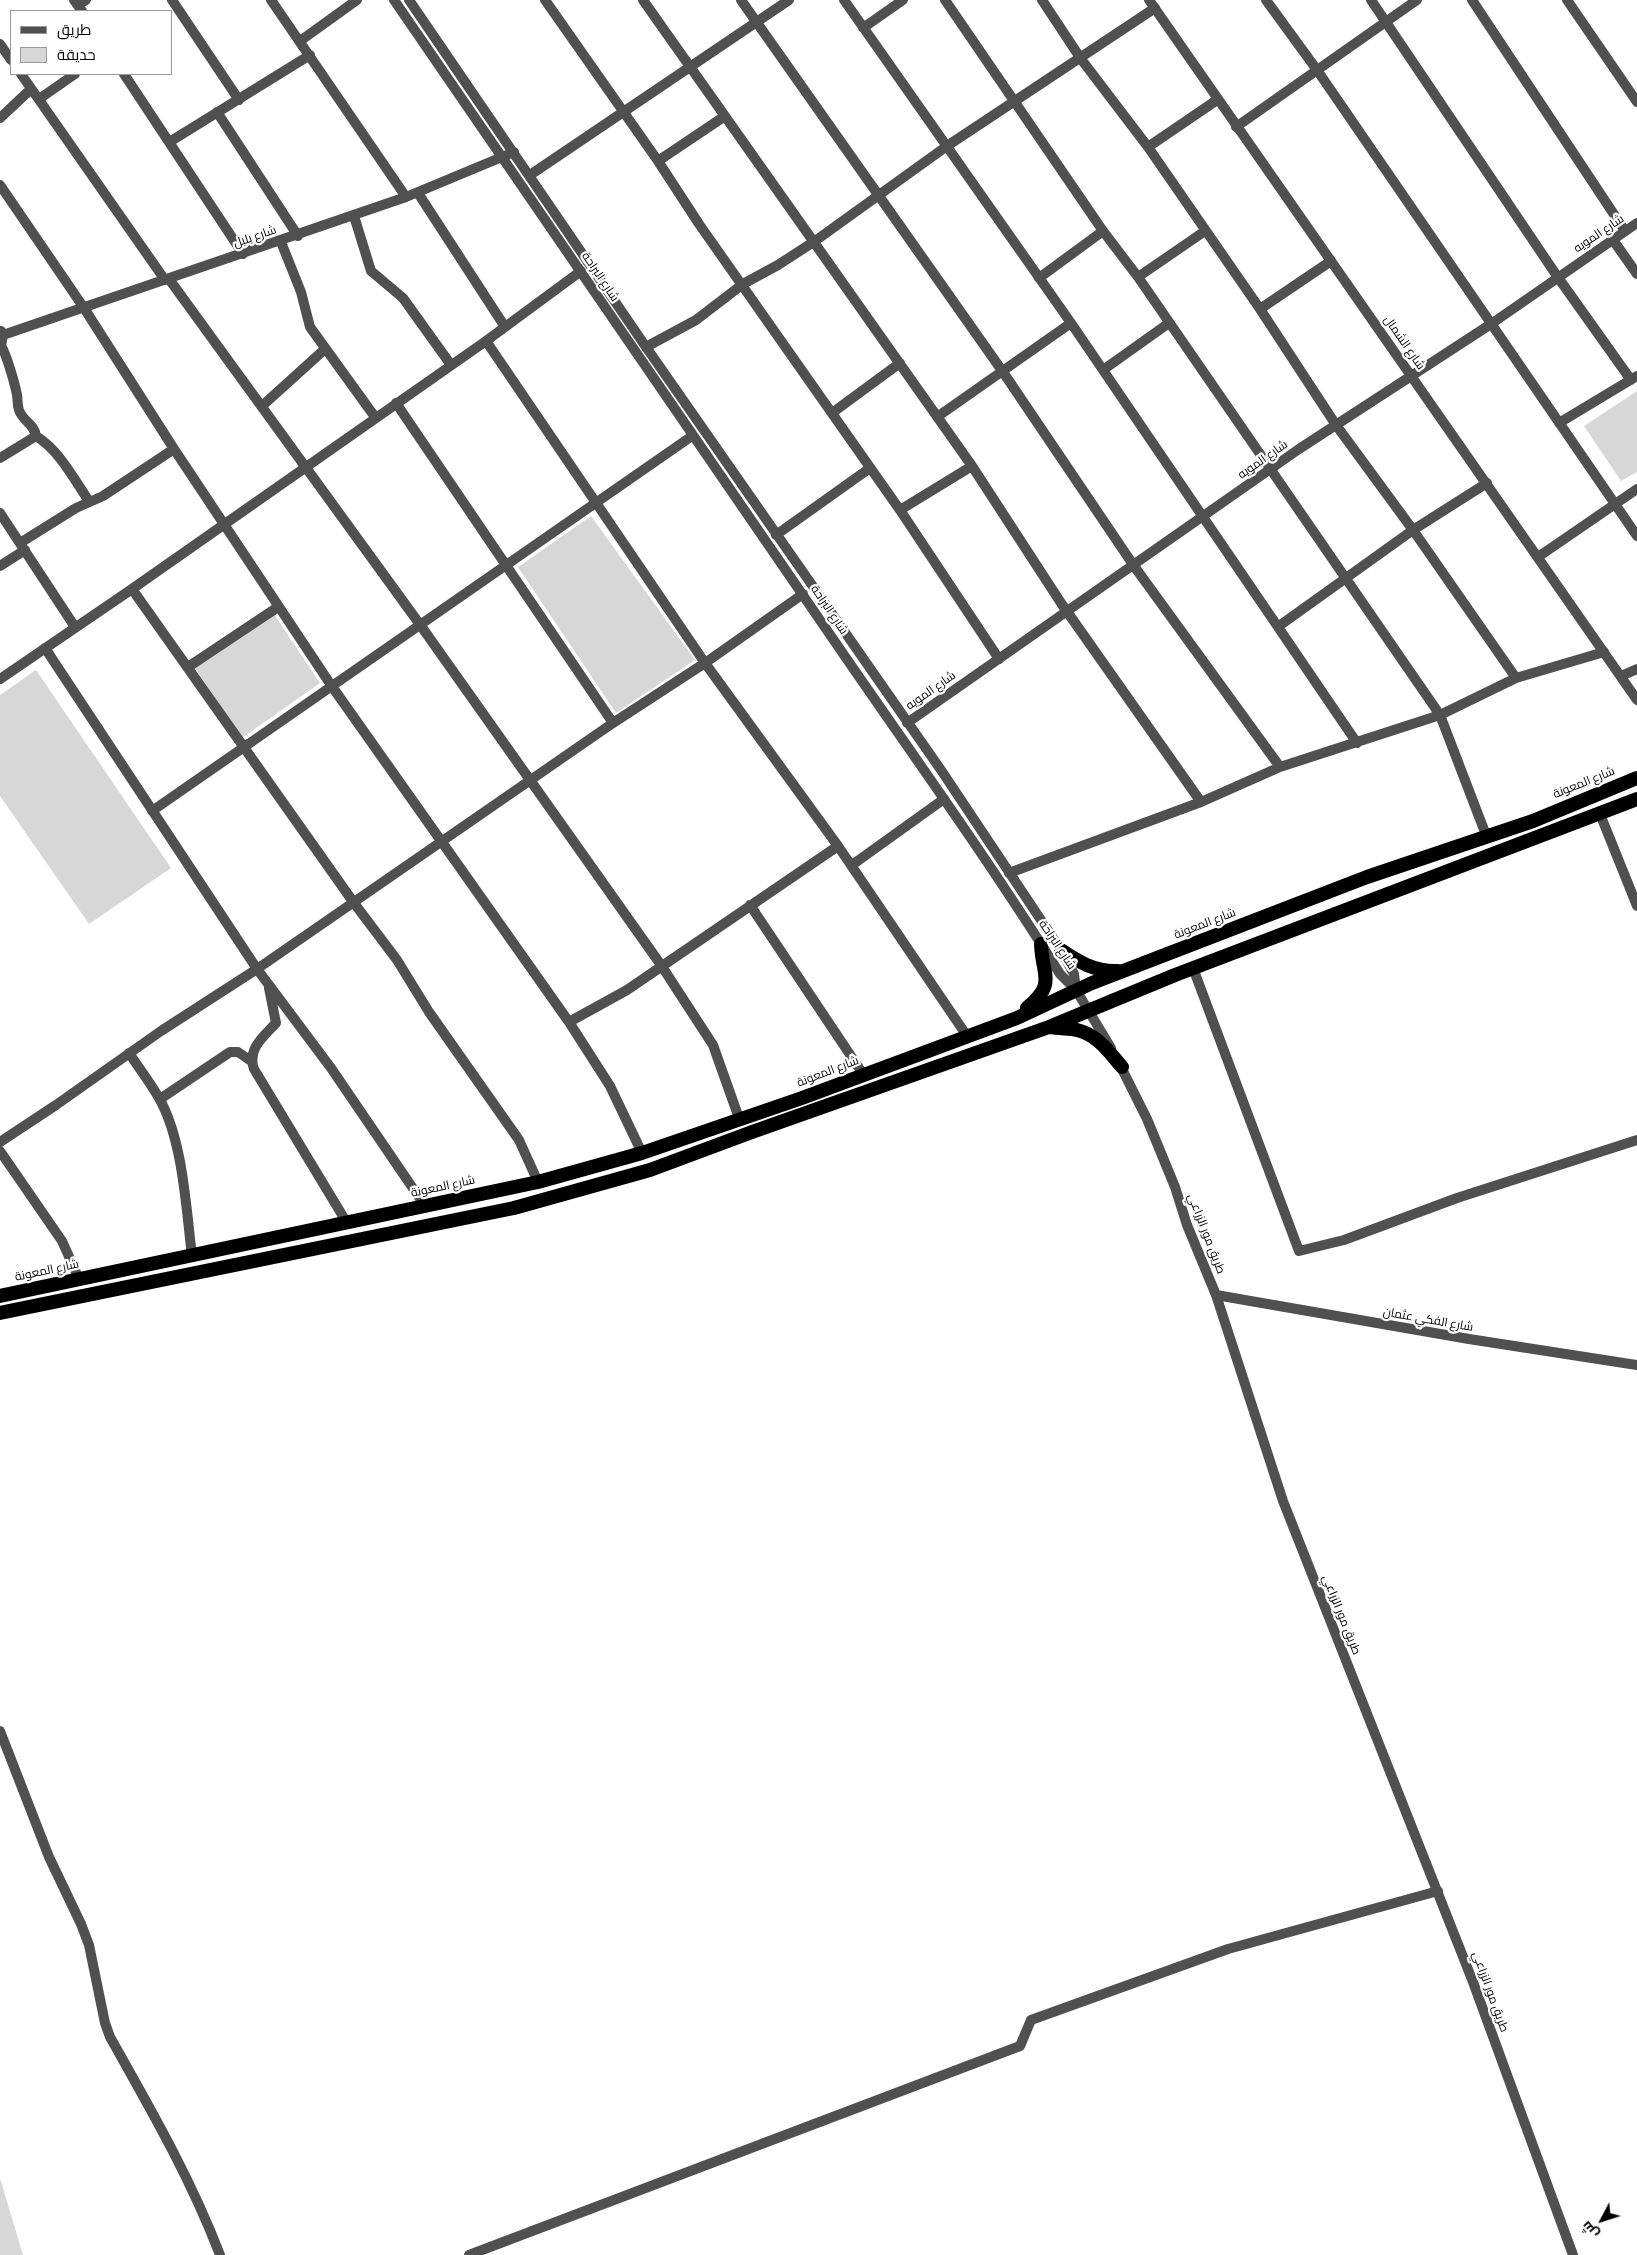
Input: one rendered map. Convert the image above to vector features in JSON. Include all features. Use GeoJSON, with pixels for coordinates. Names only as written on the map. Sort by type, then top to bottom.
{"type":"FeatureCollection","features":[{"type":"Feature","properties":{"kind":"highway","name":"شارع المعونة"},"geometry":{"type":"LineString","coordinates":[[0,1296],[538,1182],[642,1153],[740,1120],[1017,1018],[1076,990],[1367,877],[1486,835],[1533,821],[1637,778]]}},
{"type":"Feature","properties":{"kind":"highway"},"geometry":{"type":"LineString","coordinates":[[0,1313],[514,1208],[601,1186],[1049,1027],[1193,968],[1538,837],[1636,803]]}},
{"type":"Feature","properties":{"kind":"highway"},"geometry":{"type":"LineString","coordinates":[[1533,821],[1538,837]]}},
{"type":"Feature","properties":{"kind":"highway"},"geometry":{"type":"LineString","coordinates":[[1017,1018],[1044,992],[1046,966],[1041,944]]}},
{"type":"Feature","properties":{"kind":"highway"},"geometry":{"type":"LineString","coordinates":[[1061,950],[1076,960],[1098,970],[1127,971]]}},
{"type":"Feature","properties":{"kind":"highway"},"geometry":{"type":"LineString","coordinates":[[1049,1027],[1075,1029],[1090,1034],[1103,1044],[1122,1067]]}},
{"type":"Feature","properties":{"kind":"street"},"geometry":{"type":"LineString","coordinates":[[172,0],[239,100]]}},
{"type":"Feature","properties":{"kind":"street"},"geometry":{"type":"LineString","coordinates":[[271,0],[406,198]]}},
{"type":"Feature","properties":{"kind":"street"},"geometry":{"type":"LineString","coordinates":[[300,41],[357,0]]}},
{"type":"Feature","properties":{"kind":"street","name":"شارع البراحة"},"geometry":{"type":"LineString","coordinates":[[394,0],[692,436],[944,799],[1060,974],[1076,990]]}},
{"type":"Feature","properties":{"kind":"street","name":"شارع البراحة"},"geometry":{"type":"LineString","coordinates":[[409,0],[1061,950],[1074,974],[1076,990]]}},
{"type":"Feature","properties":{"kind":"street"},"geometry":{"type":"LineString","coordinates":[[546,0],[658,161],[699,224],[900,510],[999,659]]}},
{"type":"Feature","properties":{"kind":"street"},"geometry":{"type":"LineString","coordinates":[[643,0],[972,466],[1068,612],[1201,802]]}},
{"type":"Feature","properties":{"kind":"street"},"geometry":{"type":"LineString","coordinates":[[741,0],[1004,372],[1134,566],[1280,767]]}},
{"type":"Feature","properties":{"kind":"street"},"geometry":{"type":"LineString","coordinates":[[530,175],[623,111],[691,68],[788,0]]}},
{"type":"Feature","properties":{"kind":"street"},"geometry":{"type":"LineString","coordinates":[[844,0],[1071,323],[1357,743]]}},
{"type":"Feature","properties":{"kind":"street"},"geometry":{"type":"LineString","coordinates":[[863,28],[903,0]]}},
{"type":"Feature","properties":{"kind":"street"},"geometry":{"type":"LineString","coordinates":[[945,0],[1014,103],[1103,231],[1138,277],[1344,579],[1440,714],[1486,835]]}},
{"type":"Feature","properties":{"kind":"street"},"geometry":{"type":"LineString","coordinates":[[1042,0],[1260,309],[1336,425],[1413,530],[1516,678]]}},
{"type":"Feature","properties":{"kind":"street"},"geometry":{"type":"LineString","coordinates":[[1266,0],[1637,536]]}},
{"type":"Feature","properties":{"kind":"street"},"geometry":{"type":"LineString","coordinates":[[1371,0],[1558,276],[1634,378],[1559,423]]}},
{"type":"Feature","properties":{"kind":"street"},"geometry":{"type":"LineString","coordinates":[[1236,127],[1417,0]]}},
{"type":"Feature","properties":{"kind":"street"},"geometry":{"type":"LineString","coordinates":[[1472,0],[1625,231]]}},
{"type":"Feature","properties":{"kind":"street"},"geometry":{"type":"LineString","coordinates":[[1567,0],[1637,102]]}},
{"type":"Feature","properties":{"kind":"street"},"geometry":{"type":"LineString","coordinates":[[646,347],[696,320],[743,284],[778,265],[814,241],[946,146],[1082,59],[1152,4]]}},
{"type":"Feature","properties":{"kind":"street","name":"شارع الشمال"},"geometry":{"type":"LineString","coordinates":[[1152,4],[1217,100],[1331,260],[1637,700]]}},
{"type":"Feature","properties":{"kind":"street"},"geometry":{"type":"LineString","coordinates":[[0,44],[10,59]]}},
{"type":"Feature","properties":{"kind":"street"},"geometry":{"type":"LineString","coordinates":[[171,141],[310,55]]}},
{"type":"Feature","properties":{"kind":"street"},"geometry":{"type":"LineString","coordinates":[[22,75],[167,279],[262,406],[304,467],[335,506],[661,965],[713,1044],[740,1120]]}},
{"type":"Feature","properties":{"kind":"street"},"geometry":{"type":"LineString","coordinates":[[39,99],[74,75]]}},
{"type":"Feature","properties":{"kind":"street"},"geometry":{"type":"LineString","coordinates":[[125,75],[171,141],[244,254]]}},
{"type":"Feature","properties":{"kind":"street"},"geometry":{"type":"LineString","coordinates":[[0,118],[31,89]]}},
{"type":"Feature","properties":{"kind":"street"},"geometry":{"type":"LineString","coordinates":[[1148,148],[1217,100]]}},
{"type":"Feature","properties":{"kind":"street"},"geometry":{"type":"LineString","coordinates":[[217,112],[298,236]]}},
{"type":"Feature","properties":{"kind":"street"},"geometry":{"type":"LineString","coordinates":[[658,161],[725,116]]}},
{"type":"Feature","properties":{"kind":"street","name":"شارع بلبل"},"geometry":{"type":"LineString","coordinates":[[1,334],[281,242],[406,198],[514,152]]}},
{"type":"Feature","properties":{"kind":"street"},"geometry":{"type":"LineString","coordinates":[[0,185],[84,308],[174,449],[331,685],[440,842],[569,1022],[610,1086],[642,1153]]}},
{"type":"Feature","properties":{"kind":"street"},"geometry":{"type":"LineString","coordinates":[[418,193],[505,327]]}},
{"type":"Feature","properties":{"kind":"street"},"geometry":{"type":"LineString","coordinates":[[354,216],[371,270],[403,298],[451,365]]}},
{"type":"Feature","properties":{"kind":"street","name":"شارع المويه"},"geometry":{"type":"LineString","coordinates":[[907,723],[1270,470],[1491,324],[1637,223]]}},
{"type":"Feature","properties":{"kind":"street"},"geometry":{"type":"LineString","coordinates":[[1039,278],[1103,231]]}},
{"type":"Feature","properties":{"kind":"street"},"geometry":{"type":"LineString","coordinates":[[1138,277],[1205,231]]}},
{"type":"Feature","properties":{"kind":"street"},"geometry":{"type":"LineString","coordinates":[[1613,240],[1637,274]]}},
{"type":"Feature","properties":{"kind":"street"},"geometry":{"type":"LineString","coordinates":[[281,242],[301,292],[310,327],[376,417]]}},
{"type":"Feature","properties":{"kind":"street"},"geometry":{"type":"LineString","coordinates":[[1260,309],[1331,260]]}},
{"type":"Feature","properties":{"kind":"street"},"geometry":{"type":"LineString","coordinates":[[0,679],[486,341],[581,271]]}},
{"type":"Feature","properties":{"kind":"street"},"geometry":{"type":"LineString","coordinates":[[937,417],[1004,372],[1071,323]]}},
{"type":"Feature","properties":{"kind":"street"},"geometry":{"type":"LineString","coordinates":[[1103,370],[1169,323]]}},
{"type":"Feature","properties":{"kind":"street"},"geometry":{"type":"LineString","coordinates":[[1,334],[1,346],[5,352],[6,361],[12,375],[19,412],[35,428],[36,436],[52,447],[89,501]]}},
{"type":"Feature","properties":{"kind":"street"},"geometry":{"type":"LineString","coordinates":[[486,341],[705,663],[852,865],[967,1036]]}},
{"type":"Feature","properties":{"kind":"street"},"geometry":{"type":"LineString","coordinates":[[262,406],[325,349]]}},
{"type":"Feature","properties":{"kind":"street"},"geometry":{"type":"LineString","coordinates":[[832,413],[900,363]]}},
{"type":"Feature","properties":{"kind":"street"},"geometry":{"type":"LineString","coordinates":[[396,403],[613,723]]}},
{"type":"Feature","properties":{"kind":"street"},"geometry":{"type":"LineString","coordinates":[[0,458],[36,436]]}},
{"type":"Feature","properties":{"kind":"street"},"geometry":{"type":"LineString","coordinates":[[152,811],[692,436]]}},
{"type":"Feature","properties":{"kind":"street"},"geometry":{"type":"LineString","coordinates":[[0,566],[23,547],[89,501],[103,496],[174,449]]}},
{"type":"Feature","properties":{"kind":"street"},"geometry":{"type":"LineString","coordinates":[[900,510],[972,466]]}},
{"type":"Feature","properties":{"kind":"street"},"geometry":{"type":"LineString","coordinates":[[776,534],[870,468]]}},
{"type":"Feature","properties":{"kind":"street"},"geometry":{"type":"LineString","coordinates":[[1279,626],[1413,530],[1487,483]]}},
{"type":"Feature","properties":{"kind":"street"},"geometry":{"type":"LineString","coordinates":[[1538,557],[1637,489]]}},
{"type":"Feature","properties":{"kind":"street"},"geometry":{"type":"LineString","coordinates":[[0,513],[75,626]]}},
{"type":"Feature","properties":{"kind":"street"},"geometry":{"type":"LineString","coordinates":[[132,589],[354,903],[383,940],[429,1012],[519,1140],[538,1182]]}},
{"type":"Feature","properties":{"kind":"street"},"geometry":{"type":"LineString","coordinates":[[0,1142],[129,1053],[354,903],[803,594]]}},
{"type":"Feature","properties":{"kind":"street"},"geometry":{"type":"LineString","coordinates":[[188,667],[278,606]]}},
{"type":"Feature","properties":{"kind":"street"},"geometry":{"type":"LineString","coordinates":[[45,648],[257,969],[331,1068],[425,1206]]}},
{"type":"Feature","properties":{"kind":"street"},"geometry":{"type":"LineString","coordinates":[[1009,873],[1201,802],[1280,767],[1440,714],[1516,678],[1604,652]]}},
{"type":"Feature","properties":{"kind":"street"},"geometry":{"type":"LineString","coordinates":[[1621,676],[1637,669]]}},
{"type":"Feature","properties":{"kind":"street"},"geometry":{"type":"LineString","coordinates":[[852,865],[944,799]]}},
{"type":"Feature","properties":{"kind":"street"},"geometry":{"type":"LineString","coordinates":[[1600,814],[1637,906]]}},
{"type":"Feature","properties":{"kind":"street"},"geometry":{"type":"LineString","coordinates":[[569,1022],[619,995],[838,846]]}},
{"type":"Feature","properties":{"kind":"street"},"geometry":{"type":"LineString","coordinates":[[750,905],[864,1074]]}},
{"type":"Feature","properties":{"kind":"street"},"geometry":{"type":"LineString","coordinates":[[1193,968],[1299,1251],[1344,1240],[1457,1198],[1637,1140]]}},
{"type":"Feature","properties":{"kind":"street"},"geometry":{"type":"LineString","coordinates":[[251,1061],[252,1050],[276,1023],[268,984]]}},
{"type":"Feature","properties":{"kind":"street","name":"طريق مور الزراعي"},"geometry":{"type":"LineString","coordinates":[[1076,990],[1122,1067],[1147,1119],[1216,1296],[1283,1501],[1322,1605],[1438,1891],[1573,2255]]}},
{"type":"Feature","properties":{"kind":"street"},"geometry":{"type":"LineString","coordinates":[[160,1099],[230,1052],[238,1052],[251,1061],[347,1223]]}},
{"type":"Feature","properties":{"kind":"street"},"geometry":{"type":"LineString","coordinates":[[129,1053],[160,1099],[180,1163],[192,1256]]}},
{"type":"Feature","properties":{"kind":"street"},"geometry":{"type":"LineString","coordinates":[[0,1151],[62,1241],[79,1279]]}},
{"type":"Feature","properties":{"kind":"street","name":"شارع الفكي عثمان"},"geometry":{"type":"LineString","coordinates":[[1216,1296],[1469,1339],[1637,1365]]}},
{"type":"Feature","properties":{"kind":"street"},"geometry":{"type":"LineString","coordinates":[[0,1732],[50,1857],[82,1924],[89,1945],[105,2023],[110,2037],[168,2140],[205,2215],[220,2255]]}},
{"type":"Feature","properties":{"kind":"street"},"geometry":{"type":"LineString","coordinates":[[470,2255],[1020,2046],[1031,2020],[1228,1949],[1438,1891]]}},
{"type":"Feature","properties":{"kind":"green space"},"geometry":{"type":"Polygon","coordinates":[[[1637,391],[1637,472],[1621,481],[1584,426],[1637,391]]]}},
{"type":"Feature","properties":{"kind":"green space"},"geometry":{"type":"Polygon","coordinates":[[[591,516],[695,660],[616,713],[518,567],[591,516]]]}},
{"type":"Feature","properties":{"kind":"green space"},"geometry":{"type":"Polygon","coordinates":[[[274,614],[320,683],[242,738],[195,668],[274,614]]]}},
{"type":"Feature","properties":{"kind":"green space"},"geometry":{"type":"Polygon","coordinates":[[[36,670],[171,868],[89,924],[0,796],[0,695],[36,670]]]}},
{"type":"Feature","properties":{"kind":"green space"},"geometry":{"type":"Polygon","coordinates":[[[0,2178],[23,2255],[0,2255],[0,2178]]]}}]}
